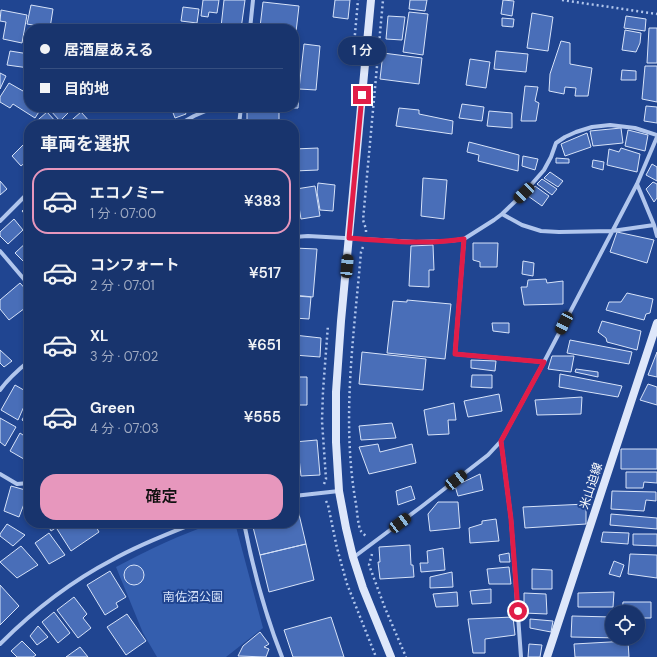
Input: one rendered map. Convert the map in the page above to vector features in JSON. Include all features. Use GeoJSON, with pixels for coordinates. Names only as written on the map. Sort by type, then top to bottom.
{"type":"FeatureCollection","features":[{"type":"Feature","properties":{"kind":"street"},"geometry":{"type":"LineString","coordinates":[[251,24],[253,0]]}},
{"type":"Feature","properties":{"kind":"street"},"geometry":{"type":"LineString","coordinates":[[371,0],[336,392],[336,442],[339,491],[353,557],[363,588],[391,657]]}},
{"type":"Feature","properties":{"kind":"street"},"geometry":{"type":"LineString","coordinates":[[187,120],[203,112]]}},
{"type":"Feature","properties":{"kind":"street"},"geometry":{"type":"LineString","coordinates":[[299,237],[416,242],[464,239],[502,214],[524,193],[544,170],[556,143],[564,137],[592,127],[610,125],[635,128],[657,136],[636,184],[612,231],[501,441],[488,456],[353,557]]}},
{"type":"Feature","properties":{"kind":"street"},"geometry":{"type":"LineString","coordinates":[[636,184],[654,225],[657,236]]}},
{"type":"Feature","properties":{"kind":"street"},"geometry":{"type":"LineString","coordinates":[[0,221],[24,197]]}},
{"type":"Feature","properties":{"kind":"street"},"geometry":{"type":"LineString","coordinates":[[502,214],[522,225],[541,231],[612,231],[654,225]]}},
{"type":"Feature","properties":{"kind":"street"},"geometry":{"type":"LineString","coordinates":[[464,239],[455,354],[544,362]]}},
{"type":"Feature","properties":{"kind":"street"},"geometry":{"type":"LineString","coordinates":[[0,251],[24,279]]}},
{"type":"Feature","properties":{"kind":"street","name":"米山迫線"},"geometry":{"type":"LineString","coordinates":[[548,657],[657,323]]}},
{"type":"Feature","properties":{"kind":"street"},"geometry":{"type":"LineString","coordinates":[[0,390],[8,380],[24,365]]}},
{"type":"Feature","properties":{"kind":"street"},"geometry":{"type":"LineString","coordinates":[[501,441],[511,519],[521,657]]}},
{"type":"Feature","properties":{"kind":"street"},"geometry":{"type":"LineString","coordinates":[[0,474],[17,484],[24,483]]}},
{"type":"Feature","properties":{"kind":"street"},"geometry":{"type":"LineString","coordinates":[[299,495],[339,491]]}},
{"type":"Feature","properties":{"kind":"street"},"geometry":{"type":"LineString","coordinates":[[0,644],[45,603],[90,572],[112,559],[182,528]]}},
{"type":"Feature","properties":{"kind":"street"},"geometry":{"type":"LineString","coordinates":[[245,528],[266,614],[282,657]]}},
{"type":"Feature","properties":{"kind":"path"},"geometry":{"type":"LineString","coordinates":[[384,0],[363,220],[366,229],[364,246],[361,252],[350,379],[350,448],[353,490],[360,530],[366,536],[372,555],[369,565],[385,608],[406,657]]}},
{"type":"Feature","properties":{"kind":"path"},"geometry":{"type":"LineString","coordinates":[[562,0],[657,14]]}},
{"type":"Feature","properties":{"kind":"green space","name":"南佐沼公園"},"geometry":{"type":"Polygon","coordinates":[[[201,528],[236,528],[263,628],[226,657],[157,657],[143,633],[116,567],[140,554],[201,528]]]}},
{"type":"Feature","properties":{"kind":"building"},"geometry":{"type":"Polygon","coordinates":[[[203,0],[219,0],[217,13],[209,12],[208,17],[201,16],[203,0]]]}},
{"type":"Feature","properties":{"kind":"building"},"geometry":{"type":"Polygon","coordinates":[[[224,0],[245,0],[242,24],[221,24],[224,0]]]}},
{"type":"Feature","properties":{"kind":"building"},"geometry":{"type":"Polygon","coordinates":[[[335,0],[350,0],[348,19],[333,17],[335,0]]]}},
{"type":"Feature","properties":{"kind":"building"},"geometry":{"type":"Polygon","coordinates":[[[410,0],[427,0],[425,11],[409,9],[410,0]]]}},
{"type":"Feature","properties":{"kind":"building"},"geometry":{"type":"Polygon","coordinates":[[[503,0],[514,1],[512,16],[501,14],[503,0]]]}},
{"type":"Feature","properties":{"kind":"building"},"geometry":{"type":"Polygon","coordinates":[[[263,2],[299,6],[297,24],[260,24],[263,2]]]}},
{"type":"Feature","properties":{"kind":"building"},"geometry":{"type":"Polygon","coordinates":[[[31,5],[53,9],[51,24],[27,24],[31,5]]]}},
{"type":"Feature","properties":{"kind":"building"},"geometry":{"type":"Polygon","coordinates":[[[183,7],[199,9],[197,23],[181,21],[183,7]]]}},
{"type":"Feature","properties":{"kind":"building"},"geometry":{"type":"Polygon","coordinates":[[[1,10],[27,15],[25,24],[24,24],[22,43],[3,39],[6,22],[0,21],[1,10]]]}},
{"type":"Feature","properties":{"kind":"building"},"geometry":{"type":"Polygon","coordinates":[[[409,12],[428,14],[423,55],[403,52],[409,12]]]}},
{"type":"Feature","properties":{"kind":"building"},"geometry":{"type":"Polygon","coordinates":[[[532,13],[553,17],[548,51],[527,48],[532,13]]]}},
{"type":"Feature","properties":{"kind":"building"},"geometry":{"type":"Polygon","coordinates":[[[388,16],[405,17],[402,40],[386,39],[388,16]]]}},
{"type":"Feature","properties":{"kind":"building"},"geometry":{"type":"Polygon","coordinates":[[[626,16],[646,19],[645,31],[624,28],[626,16]]]}},
{"type":"Feature","properties":{"kind":"building"},"geometry":{"type":"Polygon","coordinates":[[[502,18],[514,19],[513,27],[502,26],[502,18]]]}},
{"type":"Feature","properties":{"kind":"building"},"geometry":{"type":"Polygon","coordinates":[[[649,28],[657,28],[657,63],[647,63],[649,28]]]}},
{"type":"Feature","properties":{"kind":"building"},"geometry":{"type":"Polygon","coordinates":[[[625,30],[641,33],[640,43],[636,52],[622,50],[625,30]]]}},
{"type":"Feature","properties":{"kind":"building"},"geometry":{"type":"Polygon","coordinates":[[[561,41],[570,43],[570,64],[592,68],[588,96],[575,96],[576,88],[565,87],[564,94],[549,91],[550,74],[561,41]]]}},
{"type":"Feature","properties":{"kind":"building"},"geometry":{"type":"Polygon","coordinates":[[[304,44],[320,46],[316,90],[299,89],[304,44]]]}},
{"type":"Feature","properties":{"kind":"building"},"geometry":{"type":"Polygon","coordinates":[[[10,51],[24,53],[24,67],[7,65],[10,51]]]}},
{"type":"Feature","properties":{"kind":"building"},"geometry":{"type":"Polygon","coordinates":[[[496,51],[528,54],[526,72],[494,69],[496,51]]]}},
{"type":"Feature","properties":{"kind":"building"},"geometry":{"type":"Polygon","coordinates":[[[383,53],[422,58],[419,84],[380,79],[383,53]]]}},
{"type":"Feature","properties":{"kind":"building"},"geometry":{"type":"Polygon","coordinates":[[[470,59],[490,62],[486,88],[466,85],[470,59]]]}},
{"type":"Feature","properties":{"kind":"building"},"geometry":{"type":"Polygon","coordinates":[[[645,66],[657,66],[657,102],[642,99],[645,66]]]}},
{"type":"Feature","properties":{"kind":"building"},"geometry":{"type":"Polygon","coordinates":[[[622,70],[636,71],[636,80],[621,80],[622,70]]]}},
{"type":"Feature","properties":{"kind":"building"},"geometry":{"type":"Polygon","coordinates":[[[0,73],[6,76],[0,89],[0,73]]]}},
{"type":"Feature","properties":{"kind":"building"},"geometry":{"type":"Polygon","coordinates":[[[9,83],[23,91],[24,89],[24,111],[13,104],[10,108],[0,102],[0,97],[9,83]]]}},
{"type":"Feature","properties":{"kind":"building"},"geometry":{"type":"Polygon","coordinates":[[[525,86],[538,87],[535,101],[539,103],[536,121],[521,121],[525,86]]]}},
{"type":"Feature","properties":{"kind":"building"},"geometry":{"type":"Polygon","coordinates":[[[462,104],[484,107],[482,121],[459,118],[462,104]]]}},
{"type":"Feature","properties":{"kind":"building"},"geometry":{"type":"Polygon","coordinates":[[[646,106],[657,107],[657,123],[644,121],[646,106]]]}},
{"type":"Feature","properties":{"kind":"building"},"geometry":{"type":"Polygon","coordinates":[[[399,108],[419,110],[419,114],[453,121],[452,134],[396,126],[399,108]]]}},
{"type":"Feature","properties":{"kind":"building"},"geometry":{"type":"Polygon","coordinates":[[[489,111],[512,113],[512,128],[487,126],[489,111]]]}},
{"type":"Feature","properties":{"kind":"building"},"geometry":{"type":"Polygon","coordinates":[[[26,112],[39,112],[35,118],[26,112]]]}},
{"type":"Feature","properties":{"kind":"building"},"geometry":{"type":"Polygon","coordinates":[[[47,112],[54,120],[38,120],[47,112]]]}},
{"type":"Feature","properties":{"kind":"building"},"geometry":{"type":"Polygon","coordinates":[[[52,112],[69,112],[61,120],[59,120],[52,112]]]}},
{"type":"Feature","properties":{"kind":"building"},"geometry":{"type":"Polygon","coordinates":[[[81,112],[88,120],[72,120],[81,112]]]}},
{"type":"Feature","properties":{"kind":"building"},"geometry":{"type":"Polygon","coordinates":[[[173,112],[185,112],[186,114],[175,118],[173,112]]]}},
{"type":"Feature","properties":{"kind":"building"},"geometry":{"type":"Polygon","coordinates":[[[247,112],[279,112],[279,120],[247,120],[247,112]]]}},
{"type":"Feature","properties":{"kind":"building"},"geometry":{"type":"Polygon","coordinates":[[[621,128],[623,143],[593,146],[590,131],[621,128]]]}},
{"type":"Feature","properties":{"kind":"building"},"geometry":{"type":"Polygon","coordinates":[[[628,130],[648,135],[645,151],[625,146],[628,130]]]}},
{"type":"Feature","properties":{"kind":"building"},"geometry":{"type":"Polygon","coordinates":[[[587,133],[591,147],[565,156],[561,144],[587,133]]]}},
{"type":"Feature","properties":{"kind":"building"},"geometry":{"type":"Polygon","coordinates":[[[469,142],[519,155],[518,171],[478,161],[479,155],[467,152],[469,142]]]}},
{"type":"Feature","properties":{"kind":"building"},"geometry":{"type":"Polygon","coordinates":[[[24,144],[24,163],[21,166],[12,156],[24,144]]]}},
{"type":"Feature","properties":{"kind":"building"},"geometry":{"type":"Polygon","coordinates":[[[318,148],[318,170],[299,171],[299,149],[318,148]]]}},
{"type":"Feature","properties":{"kind":"building"},"geometry":{"type":"Polygon","coordinates":[[[621,148],[640,154],[637,172],[607,165],[609,149],[619,152],[621,148]]]}},
{"type":"Feature","properties":{"kind":"building"},"geometry":{"type":"Polygon","coordinates":[[[523,156],[538,159],[535,170],[522,166],[523,156]]]}},
{"type":"Feature","properties":{"kind":"building"},"geometry":{"type":"Polygon","coordinates":[[[556,158],[569,159],[569,163],[556,163],[556,158]]]}},
{"type":"Feature","properties":{"kind":"building"},"geometry":{"type":"Polygon","coordinates":[[[593,160],[604,162],[603,170],[592,167],[593,160]]]}},
{"type":"Feature","properties":{"kind":"building"},"geometry":{"type":"Polygon","coordinates":[[[652,164],[657,167],[657,181],[646,175],[652,164]]]}},
{"type":"Feature","properties":{"kind":"building"},"geometry":{"type":"Polygon","coordinates":[[[550,172],[563,181],[558,187],[544,178],[550,172]]]}},
{"type":"Feature","properties":{"kind":"building"},"geometry":{"type":"Polygon","coordinates":[[[423,178],[447,180],[444,219],[421,216],[423,178]]]}},
{"type":"Feature","properties":{"kind":"building"},"geometry":{"type":"Polygon","coordinates":[[[542,179],[557,189],[552,195],[537,184],[542,179]]]}},
{"type":"Feature","properties":{"kind":"building"},"geometry":{"type":"Polygon","coordinates":[[[0,181],[7,189],[0,195],[0,181]]]}},
{"type":"Feature","properties":{"kind":"building"},"geometry":{"type":"Polygon","coordinates":[[[653,182],[657,184],[657,198],[654,202],[646,189],[653,182]]]}},
{"type":"Feature","properties":{"kind":"building"},"geometry":{"type":"Polygon","coordinates":[[[318,183],[335,185],[333,211],[320,210],[317,192],[318,183]]]}},
{"type":"Feature","properties":{"kind":"building"},"geometry":{"type":"Polygon","coordinates":[[[315,186],[320,216],[301,219],[299,207],[299,189],[315,186]]]}},
{"type":"Feature","properties":{"kind":"building"},"geometry":{"type":"Polygon","coordinates":[[[535,186],[549,196],[542,206],[528,196],[535,186]]]}},
{"type":"Feature","properties":{"kind":"building"},"geometry":{"type":"Polygon","coordinates":[[[14,219],[23,230],[8,244],[0,236],[0,232],[14,219]]]}},
{"type":"Feature","properties":{"kind":"building"},"geometry":{"type":"Polygon","coordinates":[[[617,232],[654,240],[647,263],[610,252],[617,232]]]}},
{"type":"Feature","properties":{"kind":"building"},"geometry":{"type":"Polygon","coordinates":[[[473,243],[498,243],[497,267],[480,267],[480,262],[473,260],[473,243]]]}},
{"type":"Feature","properties":{"kind":"building"},"geometry":{"type":"Polygon","coordinates":[[[24,245],[24,262],[15,253],[24,245]]]}},
{"type":"Feature","properties":{"kind":"building"},"geometry":{"type":"Polygon","coordinates":[[[433,245],[434,270],[429,270],[429,287],[409,286],[411,246],[433,245]]]}},
{"type":"Feature","properties":{"kind":"building"},"geometry":{"type":"Polygon","coordinates":[[[299,248],[317,249],[313,297],[299,296],[299,248]]]}},
{"type":"Feature","properties":{"kind":"building"},"geometry":{"type":"Polygon","coordinates":[[[523,261],[534,263],[533,276],[522,274],[523,261]]]}},
{"type":"Feature","properties":{"kind":"building"},"geometry":{"type":"Polygon","coordinates":[[[546,279],[547,283],[563,281],[563,304],[524,305],[521,287],[527,287],[528,280],[546,279]]]}},
{"type":"Feature","properties":{"kind":"building"},"geometry":{"type":"Polygon","coordinates":[[[20,283],[24,287],[24,309],[9,320],[0,309],[0,300],[20,283]]]}},
{"type":"Feature","properties":{"kind":"building"},"geometry":{"type":"Polygon","coordinates":[[[627,293],[653,299],[650,313],[646,314],[644,320],[606,310],[609,302],[621,302],[627,293]]]}},
{"type":"Feature","properties":{"kind":"building"},"geometry":{"type":"Polygon","coordinates":[[[299,296],[311,297],[309,319],[299,318],[299,296]]]}},
{"type":"Feature","properties":{"kind":"building"},"geometry":{"type":"Polygon","coordinates":[[[407,300],[451,304],[445,359],[387,353],[393,301],[407,302],[407,300]]]}},
{"type":"Feature","properties":{"kind":"building"},"geometry":{"type":"Polygon","coordinates":[[[602,321],[641,331],[637,350],[607,342],[606,338],[598,332],[602,321]]]}},
{"type":"Feature","properties":{"kind":"building"},"geometry":{"type":"Polygon","coordinates":[[[492,323],[509,323],[509,333],[493,331],[492,323]]]}},
{"type":"Feature","properties":{"kind":"building"},"geometry":{"type":"Polygon","coordinates":[[[299,336],[321,338],[320,357],[299,355],[299,336]]]}},
{"type":"Feature","properties":{"kind":"building"},"geometry":{"type":"Polygon","coordinates":[[[570,340],[632,352],[629,364],[567,353],[570,340]]]}},
{"type":"Feature","properties":{"kind":"building"},"geometry":{"type":"Polygon","coordinates":[[[0,350],[12,361],[4,367],[0,363],[0,350]]]}},
{"type":"Feature","properties":{"kind":"building"},"geometry":{"type":"Polygon","coordinates":[[[362,352],[426,359],[423,390],[359,384],[362,352]]]}},
{"type":"Feature","properties":{"kind":"building"},"geometry":{"type":"Polygon","coordinates":[[[657,352],[657,377],[648,375],[657,352]]]}},
{"type":"Feature","properties":{"kind":"building"},"geometry":{"type":"Polygon","coordinates":[[[552,356],[574,356],[571,372],[548,369],[552,356]]]}},
{"type":"Feature","properties":{"kind":"building"},"geometry":{"type":"Polygon","coordinates":[[[471,360],[496,361],[495,371],[471,368],[471,360]]]}},
{"type":"Feature","properties":{"kind":"building"},"geometry":{"type":"Polygon","coordinates":[[[576,369],[598,372],[598,377],[575,372],[576,369]]]}},
{"type":"Feature","properties":{"kind":"building"},"geometry":{"type":"Polygon","coordinates":[[[560,374],[622,386],[618,397],[559,387],[560,374]]]}},
{"type":"Feature","properties":{"kind":"building"},"geometry":{"type":"Polygon","coordinates":[[[472,375],[492,375],[492,388],[471,387],[472,375]]]}},
{"type":"Feature","properties":{"kind":"building"},"geometry":{"type":"Polygon","coordinates":[[[299,377],[307,377],[307,405],[299,405],[299,377]]]}},
{"type":"Feature","properties":{"kind":"building"},"geometry":{"type":"Polygon","coordinates":[[[648,384],[657,387],[657,405],[640,400],[648,384]]]}},
{"type":"Feature","properties":{"kind":"building"},"geometry":{"type":"Polygon","coordinates":[[[15,385],[24,390],[24,406],[18,420],[1,410],[15,385]]]}},
{"type":"Feature","properties":{"kind":"building"},"geometry":{"type":"Polygon","coordinates":[[[499,394],[502,411],[468,417],[464,401],[499,394]]]}},
{"type":"Feature","properties":{"kind":"building"},"geometry":{"type":"Polygon","coordinates":[[[582,397],[581,414],[537,415],[535,400],[582,397]]]}},
{"type":"Feature","properties":{"kind":"building"},"geometry":{"type":"Polygon","coordinates":[[[454,403],[456,420],[448,420],[449,434],[428,435],[424,410],[454,403]]]}},
{"type":"Feature","properties":{"kind":"building"},"geometry":{"type":"Polygon","coordinates":[[[0,418],[16,427],[5,446],[0,442],[0,418]]]}},
{"type":"Feature","properties":{"kind":"building"},"geometry":{"type":"Polygon","coordinates":[[[392,423],[396,438],[361,440],[359,426],[392,423]]]}},
{"type":"Feature","properties":{"kind":"building"},"geometry":{"type":"Polygon","coordinates":[[[20,433],[24,436],[24,459],[10,451],[20,433]]]}},
{"type":"Feature","properties":{"kind":"building"},"geometry":{"type":"Polygon","coordinates":[[[317,440],[320,475],[301,476],[299,442],[317,440]]]}},
{"type":"Feature","properties":{"kind":"building"},"geometry":{"type":"Polygon","coordinates":[[[378,444],[380,452],[412,444],[416,463],[369,474],[359,447],[378,444]]]}},
{"type":"Feature","properties":{"kind":"building"},"geometry":{"type":"Polygon","coordinates":[[[621,449],[657,449],[657,469],[621,469],[621,449]]]}},
{"type":"Feature","properties":{"kind":"building"},"geometry":{"type":"Polygon","coordinates":[[[626,472],[657,472],[657,483],[644,482],[643,488],[626,488],[626,472]]]}},
{"type":"Feature","properties":{"kind":"building"},"geometry":{"type":"Polygon","coordinates":[[[480,474],[483,490],[458,496],[455,486],[480,474]]]}},
{"type":"Feature","properties":{"kind":"building"},"geometry":{"type":"Polygon","coordinates":[[[11,486],[24,490],[24,504],[19,517],[4,511],[11,486]]]}},
{"type":"Feature","properties":{"kind":"building"},"geometry":{"type":"Polygon","coordinates":[[[411,486],[415,499],[398,505],[396,491],[411,486]]]}},
{"type":"Feature","properties":{"kind":"building"},"geometry":{"type":"Polygon","coordinates":[[[612,491],[656,492],[656,501],[646,500],[644,511],[611,509],[612,491]]]}},
{"type":"Feature","properties":{"kind":"building"},"geometry":{"type":"Polygon","coordinates":[[[438,502],[458,502],[460,528],[430,531],[428,514],[438,502]]]}},
{"type":"Feature","properties":{"kind":"building"},"geometry":{"type":"Polygon","coordinates":[[[586,504],[586,524],[525,528],[523,507],[586,504]]]}},
{"type":"Feature","properties":{"kind":"building"},"geometry":{"type":"Polygon","coordinates":[[[299,514],[306,544],[260,555],[253,528],[299,528],[299,514]]]}},
{"type":"Feature","properties":{"kind":"building"},"geometry":{"type":"Polygon","coordinates":[[[611,514],[657,518],[657,529],[610,525],[611,514]]]}},
{"type":"Feature","properties":{"kind":"building"},"geometry":{"type":"Polygon","coordinates":[[[496,519],[499,541],[470,543],[469,528],[482,524],[482,521],[496,519]]]}},
{"type":"Feature","properties":{"kind":"building"},"geometry":{"type":"Polygon","coordinates":[[[7,524],[25,535],[13,546],[0,536],[7,524]]]}},
{"type":"Feature","properties":{"kind":"building"},"geometry":{"type":"Polygon","coordinates":[[[97,528],[99,532],[71,551],[57,529],[97,528]]]}},
{"type":"Feature","properties":{"kind":"building"},"geometry":{"type":"Polygon","coordinates":[[[603,532],[629,533],[628,544],[601,542],[603,532]]]}},
{"type":"Feature","properties":{"kind":"building"},"geometry":{"type":"Polygon","coordinates":[[[49,533],[65,555],[49,564],[35,543],[49,533]]]}},
{"type":"Feature","properties":{"kind":"building"},"geometry":{"type":"Polygon","coordinates":[[[633,534],[657,534],[657,546],[633,545],[633,534]]]}},
{"type":"Feature","properties":{"kind":"building"},"geometry":{"type":"Polygon","coordinates":[[[306,544],[314,580],[269,592],[260,555],[306,544]]]}},
{"type":"Feature","properties":{"kind":"building"},"geometry":{"type":"Polygon","coordinates":[[[410,545],[411,565],[413,565],[414,577],[380,579],[378,562],[380,562],[379,547],[410,545]]]}},
{"type":"Feature","properties":{"kind":"building"},"geometry":{"type":"Polygon","coordinates":[[[21,546],[38,565],[17,578],[0,562],[21,546]]]}},
{"type":"Feature","properties":{"kind":"building"},"geometry":{"type":"Polygon","coordinates":[[[443,548],[445,570],[421,572],[420,563],[428,563],[427,551],[443,548]]]}},
{"type":"Feature","properties":{"kind":"building"},"geometry":{"type":"Polygon","coordinates":[[[509,553],[510,562],[500,562],[499,555],[509,553]]]}},
{"type":"Feature","properties":{"kind":"building"},"geometry":{"type":"Polygon","coordinates":[[[630,554],[657,555],[657,578],[628,574],[630,554]]]}},
{"type":"Feature","properties":{"kind":"building"},"geometry":{"type":"Polygon","coordinates":[[[614,561],[624,565],[620,577],[609,574],[614,561]]]}},
{"type":"Feature","properties":{"kind":"building"},"geometry":{"type":"Polygon","coordinates":[[[134,565],[141,568],[144,575],[141,582],[134,585],[127,582],[124,575],[127,568],[134,565]]]}},
{"type":"Feature","properties":{"kind":"building"},"geometry":{"type":"Polygon","coordinates":[[[509,567],[511,584],[489,584],[487,569],[509,567]]]}},
{"type":"Feature","properties":{"kind":"building"},"geometry":{"type":"Polygon","coordinates":[[[532,569],[552,570],[552,589],[532,589],[532,569]]]}},
{"type":"Feature","properties":{"kind":"building"},"geometry":{"type":"Polygon","coordinates":[[[110,571],[126,597],[116,603],[118,607],[105,615],[87,585],[110,571]]]}},
{"type":"Feature","properties":{"kind":"building"},"geometry":{"type":"Polygon","coordinates":[[[452,572],[453,587],[430,588],[430,577],[452,572]]]}},
{"type":"Feature","properties":{"kind":"building"},"geometry":{"type":"Polygon","coordinates":[[[0,585],[19,606],[0,625],[0,585]]]}},
{"type":"Feature","properties":{"kind":"building"},"geometry":{"type":"Polygon","coordinates":[[[491,589],[491,603],[472,604],[470,591],[491,589]]]}},
{"type":"Feature","properties":{"kind":"building"},"geometry":{"type":"Polygon","coordinates":[[[457,592],[458,606],[436,607],[433,594],[457,592]]]}},
{"type":"Feature","properties":{"kind":"building"},"geometry":{"type":"Polygon","coordinates":[[[614,592],[613,605],[605,605],[605,607],[578,607],[578,593],[614,592]]]}},
{"type":"Feature","properties":{"kind":"building"},"geometry":{"type":"Polygon","coordinates":[[[524,593],[546,594],[547,614],[524,613],[524,593]]]}},
{"type":"Feature","properties":{"kind":"building"},"geometry":{"type":"Polygon","coordinates":[[[74,597],[87,614],[83,618],[91,628],[78,638],[57,610],[74,597]]]}},
{"type":"Feature","properties":{"kind":"building"},"geometry":{"type":"Polygon","coordinates":[[[623,602],[651,602],[651,618],[645,618],[645,605],[623,605],[623,602]]]}},
{"type":"Feature","properties":{"kind":"building"},"geometry":{"type":"Polygon","coordinates":[[[54,612],[70,633],[58,643],[42,622],[54,612]]]}},
{"type":"Feature","properties":{"kind":"building"},"geometry":{"type":"Polygon","coordinates":[[[127,614],[146,641],[126,655],[107,627],[127,614]]]}},
{"type":"Feature","properties":{"kind":"building"},"geometry":{"type":"Polygon","coordinates":[[[572,616],[605,617],[605,638],[571,637],[572,616]]]}},
{"type":"Feature","properties":{"kind":"building"},"geometry":{"type":"Polygon","coordinates":[[[331,617],[344,657],[293,657],[284,630],[331,617]]]}},
{"type":"Feature","properties":{"kind":"building"},"geometry":{"type":"Polygon","coordinates":[[[513,617],[515,635],[485,639],[485,653],[473,653],[468,619],[513,617]]]}},
{"type":"Feature","properties":{"kind":"building"},"geometry":{"type":"Polygon","coordinates":[[[530,619],[553,621],[551,632],[530,628],[530,619]]]}},
{"type":"Feature","properties":{"kind":"building"},"geometry":{"type":"Polygon","coordinates":[[[38,626],[48,637],[37,645],[30,636],[38,626]]]}},
{"type":"Feature","properties":{"kind":"building"},"geometry":{"type":"Polygon","coordinates":[[[260,632],[269,644],[264,647],[269,649],[266,657],[238,656],[243,646],[260,632]]]}},
{"type":"Feature","properties":{"kind":"building"},"geometry":{"type":"Polygon","coordinates":[[[22,641],[36,655],[33,657],[17,657],[11,651],[22,641]]]}},
{"type":"Feature","properties":{"kind":"building"},"geometry":{"type":"Polygon","coordinates":[[[605,642],[605,645],[628,645],[629,657],[575,657],[574,644],[605,642]]]}},
{"type":"Feature","properties":{"kind":"building"},"geometry":{"type":"Polygon","coordinates":[[[529,644],[542,645],[540,657],[528,657],[529,644]]]}},
{"type":"Feature","properties":{"kind":"building"},"geometry":{"type":"Polygon","coordinates":[[[80,647],[88,657],[66,657],[80,647]]]}},
{"type":"Feature","properties":{"kind":"route"},"geometry":{"type":"LineString","coordinates":[[362,95],[349,238],[416,242],[464,239],[455,354],[544,362],[501,441],[511,519],[518,611]]}}]}
